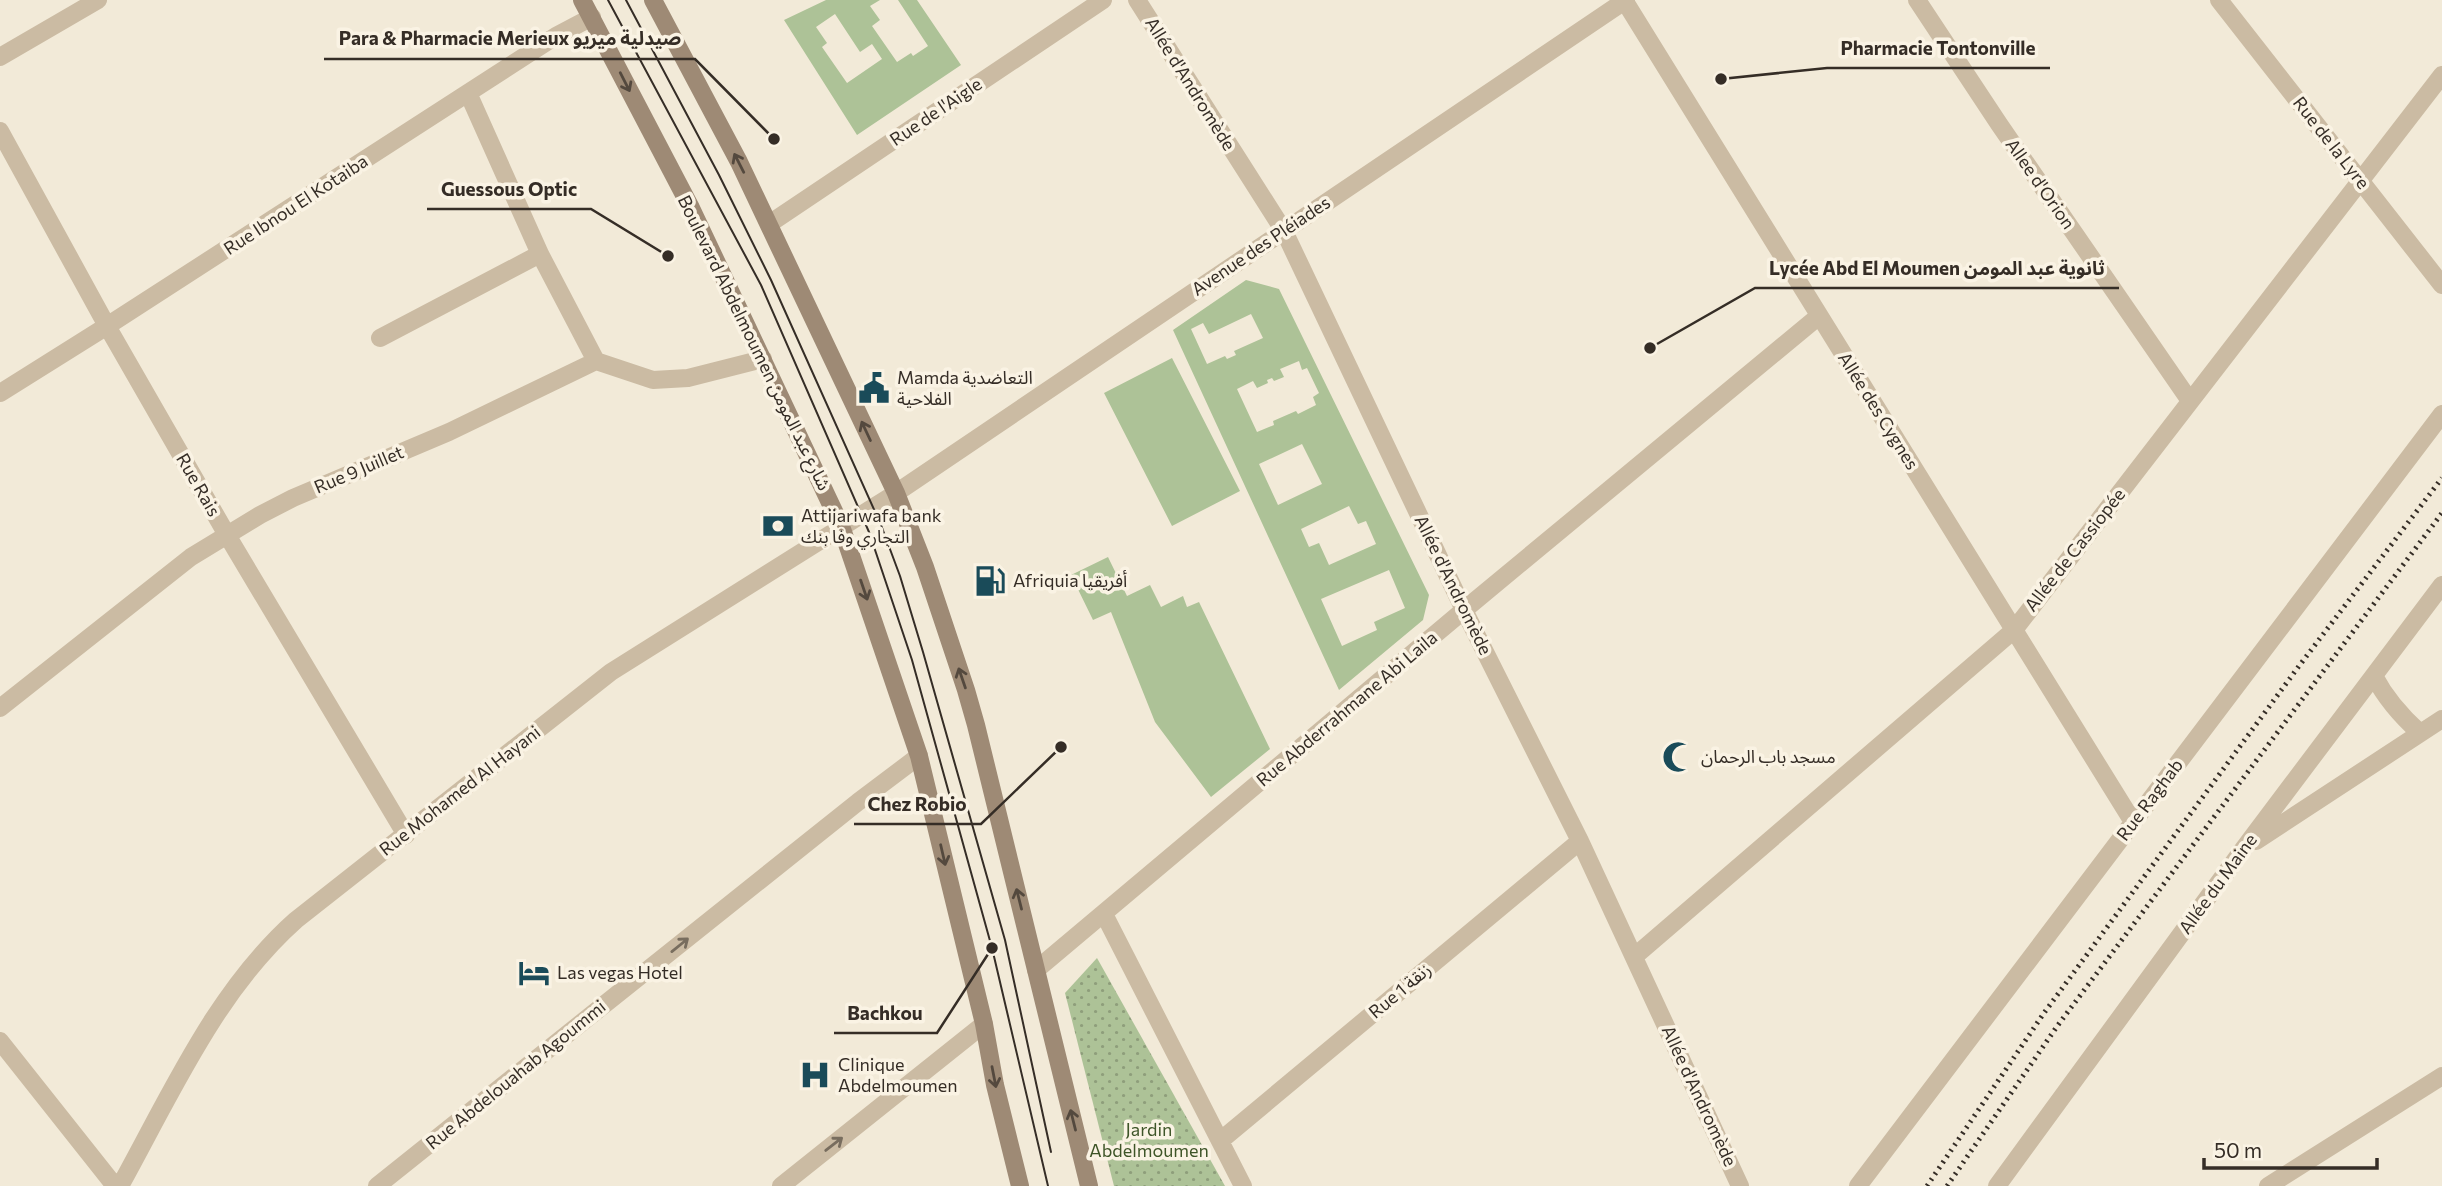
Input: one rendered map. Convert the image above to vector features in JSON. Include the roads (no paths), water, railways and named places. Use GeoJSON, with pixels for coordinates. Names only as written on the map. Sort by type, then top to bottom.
{"type":"FeatureCollection","features":[{"type":"Feature","properties":{"kind":"main road","name":"Boulevard Abdelmoumen شارع عبد المومن"},"geometry":{"type":"LineString","coordinates":[[582,0],[691,208],[841,526],[919,756],[985,1024],[995,1085],[1020,1186]]}},
{"type":"Feature","properties":{"kind":"main road"},"geometry":{"type":"LineString","coordinates":[[653,0],[769,224],[896,493],[925,567],[966,690],[1089,1186]]}},
{"type":"Feature","properties":{"kind":"street"},"geometry":{"type":"LineString","coordinates":[[0,57],[98,0]]}},
{"type":"Feature","properties":{"kind":"street","name":"Rue de l'Aigle"},"geometry":{"type":"LineString","coordinates":[[769,224],[1103,0]]}},
{"type":"Feature","properties":{"kind":"street","name":"Allée d'Andromède"},"geometry":{"type":"LineString","coordinates":[[1137,0],[1284,231],[1464,610],[1580,841],[1740,1186]]}},
{"type":"Feature","properties":{"kind":"street","name":"Avenue des Pléiades"},"geometry":{"type":"LineString","coordinates":[[896,493],[1625,0]]}},
{"type":"Feature","properties":{"kind":"street","name":"Allée des Cygnes"},"geometry":{"type":"LineString","coordinates":[[1625,0],[2133,822]]}},
{"type":"Feature","properties":{"kind":"street","name":"Allee d'Orion"},"geometry":{"type":"LineString","coordinates":[[1917,0],[2190,401]]}},
{"type":"Feature","properties":{"kind":"street","name":"Rue de la Lyre"},"geometry":{"type":"LineString","coordinates":[[2219,0],[2442,285]]}},
{"type":"Feature","properties":{"kind":"street","name":"Rue Ibnou El Kotaiba"},"geometry":{"type":"LineString","coordinates":[[0,393],[556,36],[592,17]]}},
{"type":"Feature","properties":{"kind":"street","name":"Allée de Cassiopée"},"geometry":{"type":"LineString","coordinates":[[1635,957],[2014,630],[2442,75]]}},
{"type":"Feature","properties":{"kind":"street"},"geometry":{"type":"LineString","coordinates":[[468,93],[540,254],[596,361],[653,380],[688,378],[763,359]]}},
{"type":"Feature","properties":{"kind":"street","name":"Rue Rais"},"geometry":{"type":"LineString","coordinates":[[0,131],[107,326],[227,535],[406,835]]}},
{"type":"Feature","properties":{"kind":"street"},"geometry":{"type":"LineString","coordinates":[[380,338],[540,254]]}},
{"type":"Feature","properties":{"kind":"street","name":"Rue Abderrahmane Abi Laila"},"geometry":{"type":"LineString","coordinates":[[1036,970],[1819,316]]}},
{"type":"Feature","properties":{"kind":"street","name":"Rue 9 Juillet"},"geometry":{"type":"LineString","coordinates":[[0,708],[191,557],[227,535],[293,498],[449,432],[596,361]]}},
{"type":"Feature","properties":{"kind":"street","name":"Rue Raghab"},"geometry":{"type":"LineString","coordinates":[[1858,1186],[2442,414]]}},
{"type":"Feature","properties":{"kind":"street","name":"Rue Mohamed Al Hayani"},"geometry":{"type":"LineString","coordinates":[[117,1186],[204,1033],[227,998],[271,942],[296,919],[611,672],[896,493]]}},
{"type":"Feature","properties":{"kind":"street","name":"Allée du Maine"},"geometry":{"type":"LineString","coordinates":[[1997,1186],[2244,848],[2442,585]]}},
{"type":"Feature","properties":{"kind":"street"},"geometry":{"type":"LineString","coordinates":[[2374,676],[2384,696],[2420,733]]}},
{"type":"Feature","properties":{"kind":"street"},"geometry":{"type":"LineString","coordinates":[[2244,848],[2442,719]]}},
{"type":"Feature","properties":{"kind":"street","name":"Rue Abdelouahab Agoummi"},"geometry":{"type":"LineString","coordinates":[[377,1186],[919,756]]}},
{"type":"Feature","properties":{"kind":"street","name":"Rue 1 زنقة"},"geometry":{"type":"LineString","coordinates":[[1220,1141],[1580,841]]}},
{"type":"Feature","properties":{"kind":"street"},"geometry":{"type":"LineString","coordinates":[[1104,914],[1243,1186]]}},
{"type":"Feature","properties":{"kind":"street"},"geometry":{"type":"LineString","coordinates":[[780,1186],[985,1024]]}},
{"type":"Feature","properties":{"kind":"street"},"geometry":{"type":"LineString","coordinates":[[2,1051],[117,1186]]}},
{"type":"Feature","properties":{"kind":"street"},"geometry":{"type":"LineString","coordinates":[[2268,1186],[2442,1076]]}},
{"type":"Feature","properties":{"kind":"tram line"},"geometry":{"type":"LineString","coordinates":[[608,0],[761,285],[869,532],[912,660],[992,948],[1048,1186]]}},
{"type":"Feature","properties":{"kind":"tram line"},"geometry":{"type":"LineString","coordinates":[[626,0],[719,175],[771,280],[881,525],[900,576],[1005,940],[1051,1152]]}},
{"type":"Feature","properties":{"kind":"railway"},"geometry":{"type":"LineString","coordinates":[[1927,1186],[2044,1013],[2299,666],[2442,478]]}},
{"type":"Feature","properties":{"kind":"railway"},"geometry":{"type":"LineString","coordinates":[[1947,1186],[2058,1025],[2442,513]]}},
{"type":"Feature","properties":{"kind":"place","name":"Pharmacie Tontonville"},"geometry":{"type":"Point","coordinates":[1721,79]}},
{"type":"Feature","properties":{"kind":"place","name":"Para & Pharmacie Merieux صيدلية ميريو"},"geometry":{"type":"Point","coordinates":[774,139]}},
{"type":"Feature","properties":{"kind":"place","name":"Guessous Optic"},"geometry":{"type":"Point","coordinates":[668,256]}},
{"type":"Feature","properties":{"kind":"place","name":"Lycée Abd El Moumen ثانوية عبد المومن"},"geometry":{"type":"Point","coordinates":[1650,348]}},
{"type":"Feature","properties":{"kind":"place","name":"Mamda التعاضدية الفلاحية"},"geometry":{"type":"Point","coordinates":[874,388]}},
{"type":"Feature","properties":{"kind":"place","name":"Attijariwafa bank التجاري وفا بنك"},"geometry":{"type":"Point","coordinates":[778,526]}},
{"type":"Feature","properties":{"kind":"place","name":"Afriquia أفريقيا"},"geometry":{"type":"Point","coordinates":[990,581]}},
{"type":"Feature","properties":{"kind":"place","name":"Chez Robio"},"geometry":{"type":"Point","coordinates":[1061,747]}},
{"type":"Feature","properties":{"kind":"place","name":"مسجد باب الرحمان"},"geometry":{"type":"Point","coordinates":[1678,757]}},
{"type":"Feature","properties":{"kind":"place","name":"Bachkou"},"geometry":{"type":"Point","coordinates":[992,948]}},
{"type":"Feature","properties":{"kind":"place","name":"Las vegas Hotel"},"geometry":{"type":"Point","coordinates":[534,973]}},
{"type":"Feature","properties":{"kind":"place","name":"Clinique Abdelmoumen"},"geometry":{"type":"Point","coordinates":[815,1075]}},
{"type":"Feature","properties":{"kind":"park label","name":"Jardin Abdelmoumen"},"geometry":{"type":"Point","coordinates":[1149,1140]}}]}
